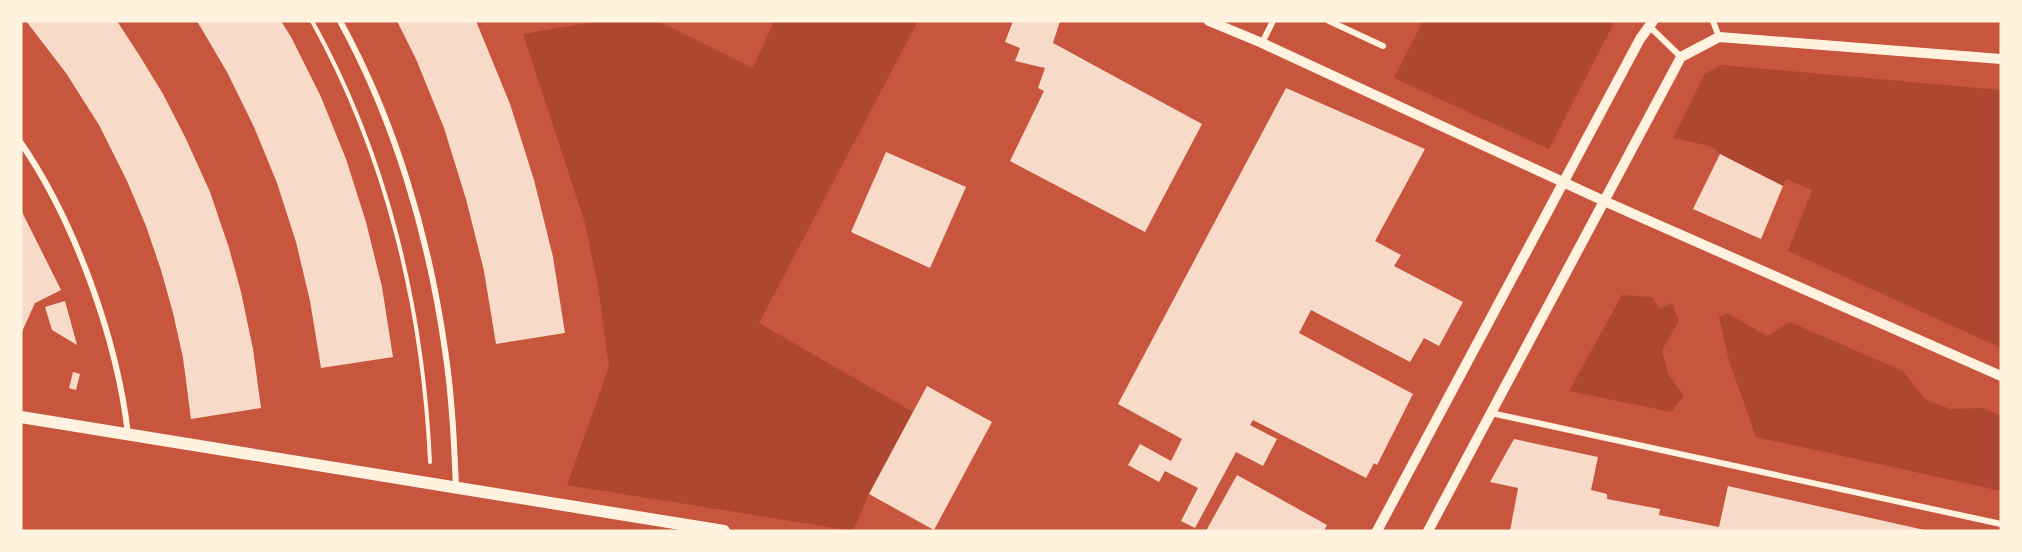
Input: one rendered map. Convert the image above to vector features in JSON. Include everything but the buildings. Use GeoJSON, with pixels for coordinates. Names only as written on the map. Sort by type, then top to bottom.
{"type":"FeatureCollection","features":[{"type":"Feature","properties":{"kind":"main road"},"geometry":{"type":"LineString","coordinates":[[21,417],[724,531]]}},
{"type":"Feature","properties":{"kind":"street"},"geometry":{"type":"LineString","coordinates":[[340,21],[372,89],[397,153],[418,217],[434,284],[445,351],[453,418],[456,487]]}},
{"type":"Feature","properties":{"kind":"street"},"geometry":{"type":"LineString","coordinates":[[1209,21],[1604,201],[2001,376]]}},
{"type":"Feature","properties":{"kind":"street"},"geometry":{"type":"LineString","coordinates":[[1262,44],[1274,21]]}},
{"type":"Feature","properties":{"kind":"street"},"geometry":{"type":"LineString","coordinates":[[1329,21],[1383,46]]}},
{"type":"Feature","properties":{"kind":"street"},"geometry":{"type":"LineString","coordinates":[[1713,21],[1719,37]]}},
{"type":"Feature","properties":{"kind":"street"},"geometry":{"type":"LineString","coordinates":[[1377,531],[1562,181],[1651,23],[1681,57]]}},
{"type":"Feature","properties":{"kind":"street"},"geometry":{"type":"LineString","coordinates":[[1428,531],[1681,57],[1719,37],[2001,59]]}},
{"type":"Feature","properties":{"kind":"street"},"geometry":{"type":"LineString","coordinates":[[21,143],[60,213],[88,276],[109,342],[128,434]]}},
{"type":"Feature","properties":{"kind":"street"},"geometry":{"type":"LineString","coordinates":[[1491,412],[2001,524]]}},
{"type":"Feature","properties":{"kind":"path"},"geometry":{"type":"LineString","coordinates":[[312,21],[350,99],[374,161],[394,224],[410,289],[421,354],[430,464]]}},
{"type":"Feature","properties":{"kind":"shaded area"},"geometry":{"type":"Polygon","coordinates":[[[599,21],[658,21],[753,68],[774,21],[918,21],[759,323],[913,412],[869,494],[853,531],[567,485],[609,367],[598,286],[585,223],[523,34],[599,21]]]}},
{"type":"Feature","properties":{"kind":"shaded area"},"geometry":{"type":"Polygon","coordinates":[[[1423,21],[1615,21],[1549,149],[1394,78],[1423,21]]]}},
{"type":"Feature","properties":{"kind":"shaded area"},"geometry":{"type":"Polygon","coordinates":[[[1721,65],[2001,90],[2001,348],[1788,251],[1812,190],[1786,179],[1783,186],[1720,154],[1710,146],[1673,138],[1704,75],[1721,65]]]}},
{"type":"Feature","properties":{"kind":"shaded area"},"geometry":{"type":"Polygon","coordinates":[[[1622,295],[1652,297],[1660,309],[1672,303],[1679,321],[1662,350],[1668,374],[1684,396],[1671,412],[1569,391],[1622,295]]]}},
{"type":"Feature","properties":{"kind":"shaded area"},"geometry":{"type":"Polygon","coordinates":[[[1727,313],[1767,336],[1790,322],[1903,371],[1925,399],[1950,409],[1984,408],[2001,416],[2001,491],[1756,437],[1729,361],[1719,317],[1727,313]]]}}]}
